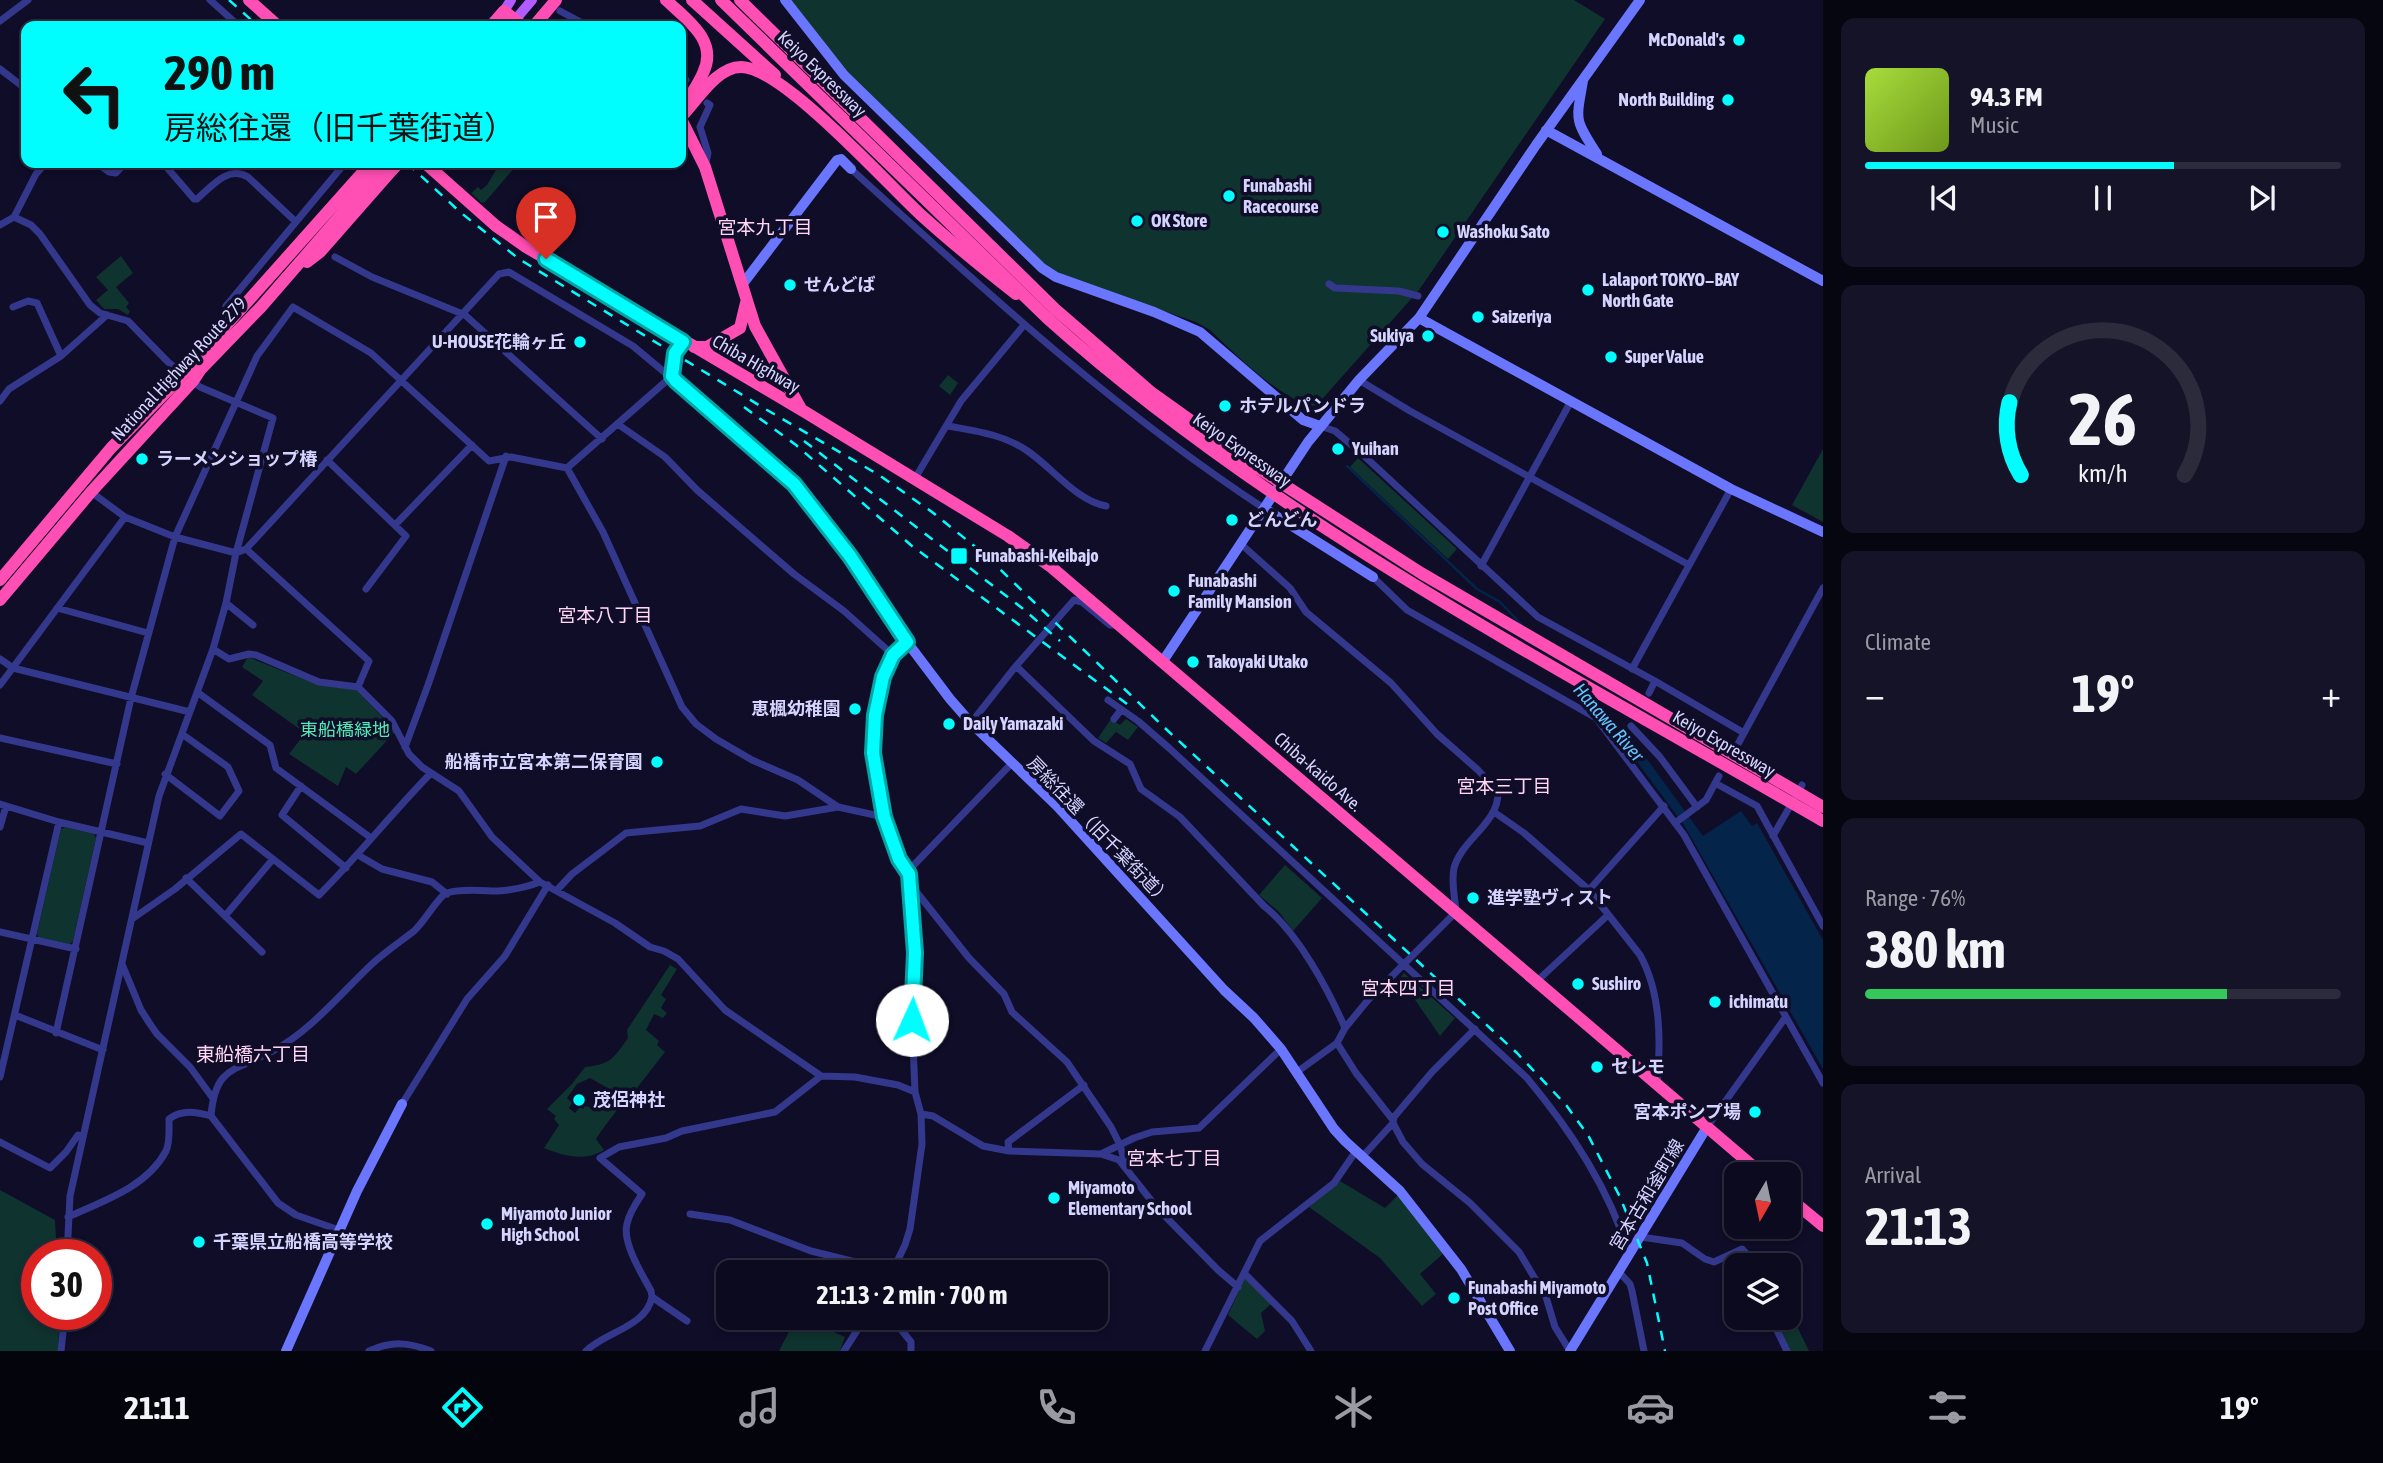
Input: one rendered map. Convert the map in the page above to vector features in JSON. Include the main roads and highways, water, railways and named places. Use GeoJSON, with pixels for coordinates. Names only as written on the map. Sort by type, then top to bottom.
{"type":"FeatureCollection","features":[{"type":"Feature","properties":{"kind":"highway"},"geometry":{"type":"LineString","coordinates":[[249,0],[272,21]]}},
{"type":"Feature","properties":{"kind":"highway"},"geometry":{"type":"LineString","coordinates":[[666,0],[702,35],[708,51],[706,68],[686,101]]}},
{"type":"Feature","properties":{"kind":"highway"},"geometry":{"type":"LineString","coordinates":[[692,0],[956,246],[1047,318]]}},
{"type":"Feature","properties":{"kind":"highway","name":"Keiyo Expressway"},"geometry":{"type":"LineString","coordinates":[[721,0],[1047,318],[1094,361],[1167,418],[1246,476],[1310,518],[1501,636],[1823,821]]}},
{"type":"Feature","properties":{"kind":"highway","name":"Keiyo Expressway"},"geometry":{"type":"LineString","coordinates":[[740,0],[1055,309],[1152,393],[1253,466],[1421,573],[1823,807]]}},
{"type":"Feature","properties":{"kind":"highway"},"geometry":{"type":"LineString","coordinates":[[495,21],[508,6]]}},
{"type":"Feature","properties":{"kind":"highway"},"geometry":{"type":"LineString","coordinates":[[542,21],[561,8]]}},
{"type":"Feature","properties":{"kind":"highway"},"geometry":{"type":"LineString","coordinates":[[686,112],[715,79],[740,67],[749,68],[769,78],[805,105]]}},
{"type":"Feature","properties":{"kind":"highway"},"geometry":{"type":"LineString","coordinates":[[686,127],[705,167],[760,338],[787,381],[801,410]]}},
{"type":"Feature","properties":{"kind":"highway","name":"National Highway Route 279"},"geometry":{"type":"LineString","coordinates":[[0,600],[188,377],[235,316],[367,168]]}},
{"type":"Feature","properties":{"kind":"highway","name":"National Highway Route 279"},"geometry":{"type":"LineString","coordinates":[[0,580],[111,448],[188,377],[201,369],[285,279],[320,252],[389,168]]}},
{"type":"Feature","properties":{"kind":"highway","name":"Chiba Highway"},"geometry":{"type":"LineString","coordinates":[[431,168],[496,226],[526,247],[914,480]]}},
{"type":"Feature","properties":{"kind":"highway"},"geometry":{"type":"LineString","coordinates":[[688,344],[707,347],[740,328],[747,302]]}},
{"type":"Feature","properties":{"kind":"highway","name":"Chiba-kaido Ave."},"geometry":{"type":"LineString","coordinates":[[914,480],[1020,544],[1066,579],[1748,1162]]}},
{"type":"Feature","properties":{"kind":"highway"},"geometry":{"type":"LineString","coordinates":[[1801,1208],[1823,1226]]}},
{"type":"Feature","properties":{"kind":"main road"},"geometry":{"type":"LineString","coordinates":[[518,21],[532,0]]}},
{"type":"Feature","properties":{"kind":"water"},"geometry":{"type":"Polygon","coordinates":[[[1623,726],[1703,836],[1741,811],[1752,826],[1757,823],[1823,940],[1823,1069],[1684,825],[1614,731],[1623,726]]]}},
{"type":"Feature","properties":{"kind":"waterway","name":"Hanawa River"},"geometry":{"type":"LineString","coordinates":[[1347,466],[1477,589],[1500,602],[1523,626]]}},
{"type":"Feature","properties":{"kind":"waterway","name":"Hanawa River"},"geometry":{"type":"LineString","coordinates":[[1585,692],[1621,731]]}},
{"type":"Feature","properties":{"kind":"railway"},"geometry":{"type":"LineString","coordinates":[[229,0],[252,21]]}},
{"type":"Feature","properties":{"kind":"railway"},"geometry":{"type":"LineString","coordinates":[[412,168],[460,212],[519,259],[879,475],[932,512],[983,553],[1167,730],[1517,1053],[1566,1105],[1588,1135],[1620,1197],[1647,1263],[1665,1351]]}},
{"type":"Feature","properties":{"kind":"railway"},"geometry":{"type":"LineString","coordinates":[[744,407],[796,445],[912,546],[1134,709]]}},
{"type":"Feature","properties":{"kind":"railway"},"geometry":{"type":"LineString","coordinates":[[804,441],[1022,608],[1060,641]]}},
{"type":"Feature","properties":{"kind":"place","name":"McDonald's"},"geometry":{"type":"Point","coordinates":[1739,40]}},
{"type":"Feature","properties":{"kind":"place","name":"North Building"},"geometry":{"type":"Point","coordinates":[1728,100]}},
{"type":"Feature","properties":{"kind":"place","name":"Funabashi Racecourse"},"geometry":{"type":"Point","coordinates":[1229,196]}},
{"type":"Feature","properties":{"kind":"place","name":"OK Store"},"geometry":{"type":"Point","coordinates":[1137,221]}},
{"type":"Feature","properties":{"kind":"place","name":"Washoku Sato"},"geometry":{"type":"Point","coordinates":[1443,232]}},
{"type":"Feature","properties":{"kind":"place","name":"せんどば"},"geometry":{"type":"Point","coordinates":[790,285]}},
{"type":"Feature","properties":{"kind":"place","name":"Lalaport TOKYO−BAY North Gate"},"geometry":{"type":"Point","coordinates":[1588,290]}},
{"type":"Feature","properties":{"kind":"place","name":"Saizeriya"},"geometry":{"type":"Point","coordinates":[1478,317]}},
{"type":"Feature","properties":{"kind":"place","name":"Sukiya"},"geometry":{"type":"Point","coordinates":[1428,336]}},
{"type":"Feature","properties":{"kind":"place","name":"U-HOUSE花輪ヶ丘"},"geometry":{"type":"Point","coordinates":[580,342]}},
{"type":"Feature","properties":{"kind":"place","name":"Super Value"},"geometry":{"type":"Point","coordinates":[1611,357]}},
{"type":"Feature","properties":{"kind":"place","name":"ホテルパンドラ"},"geometry":{"type":"Point","coordinates":[1225,406]}},
{"type":"Feature","properties":{"kind":"place","name":"Yuihan"},"geometry":{"type":"Point","coordinates":[1338,449]}},
{"type":"Feature","properties":{"kind":"place","name":"ラーメンショップ椿"},"geometry":{"type":"Point","coordinates":[142,459]}},
{"type":"Feature","properties":{"kind":"place","name":"どんどん"},"geometry":{"type":"Point","coordinates":[1232,520]}},
{"type":"Feature","properties":{"kind":"place","name":"Funabashi-Keibajo"},"geometry":{"type":"Point","coordinates":[959,556]}},
{"type":"Feature","properties":{"kind":"place","name":"Funabashi Family Mansion"},"geometry":{"type":"Point","coordinates":[1174,591]}},
{"type":"Feature","properties":{"kind":"place","name":"Takoyaki Utako"},"geometry":{"type":"Point","coordinates":[1193,662]}},
{"type":"Feature","properties":{"kind":"place","name":"恵楓幼稚園"},"geometry":{"type":"Point","coordinates":[855,709]}},
{"type":"Feature","properties":{"kind":"place","name":"Daily Yamazaki"},"geometry":{"type":"Point","coordinates":[949,724]}},
{"type":"Feature","properties":{"kind":"place","name":"船橋市立宮本第二保育園"},"geometry":{"type":"Point","coordinates":[657,762]}},
{"type":"Feature","properties":{"kind":"place","name":"進学塾ヴィスト"},"geometry":{"type":"Point","coordinates":[1473,898]}},
{"type":"Feature","properties":{"kind":"place","name":"Sushiro"},"geometry":{"type":"Point","coordinates":[1578,984]}},
{"type":"Feature","properties":{"kind":"place","name":"ichimatu"},"geometry":{"type":"Point","coordinates":[1715,1002]}},
{"type":"Feature","properties":{"kind":"place","name":"セレモ"},"geometry":{"type":"Point","coordinates":[1597,1067]}},
{"type":"Feature","properties":{"kind":"place","name":"茂侶神社"},"geometry":{"type":"Point","coordinates":[579,1100]}},
{"type":"Feature","properties":{"kind":"place","name":"宮本ポンプ場"},"geometry":{"type":"Point","coordinates":[1755,1112]}},
{"type":"Feature","properties":{"kind":"place","name":"Miyamoto Elementary School"},"geometry":{"type":"Point","coordinates":[1054,1198]}},
{"type":"Feature","properties":{"kind":"place","name":"Miyamoto Junior High School"},"geometry":{"type":"Point","coordinates":[487,1224]}},
{"type":"Feature","properties":{"kind":"place","name":"千葉県立船橋高等学校"},"geometry":{"type":"Point","coordinates":[199,1242]}},
{"type":"Feature","properties":{"kind":"place","name":"Funabashi Miyamoto Post Office"},"geometry":{"type":"Point","coordinates":[1454,1298]}},
{"type":"Feature","properties":{"kind":"district","name":"宮本九丁目"},"geometry":{"type":"Point","coordinates":[765,227]}},
{"type":"Feature","properties":{"kind":"district","name":"宮本八丁目"},"geometry":{"type":"Point","coordinates":[605,615]}},
{"type":"Feature","properties":{"kind":"district","name":"宮本三丁目"},"geometry":{"type":"Point","coordinates":[1504,786]}},
{"type":"Feature","properties":{"kind":"district","name":"宮本四丁目"},"geometry":{"type":"Point","coordinates":[1408,988]}},
{"type":"Feature","properties":{"kind":"district","name":"東船橋六丁目"},"geometry":{"type":"Point","coordinates":[253,1054]}},
{"type":"Feature","properties":{"kind":"district","name":"宮本七丁目"},"geometry":{"type":"Point","coordinates":[1174,1158]}},
{"type":"Feature","properties":{"kind":"park label","name":"東船橋緑地"},"geometry":{"type":"Point","coordinates":[345,730]}}]}
